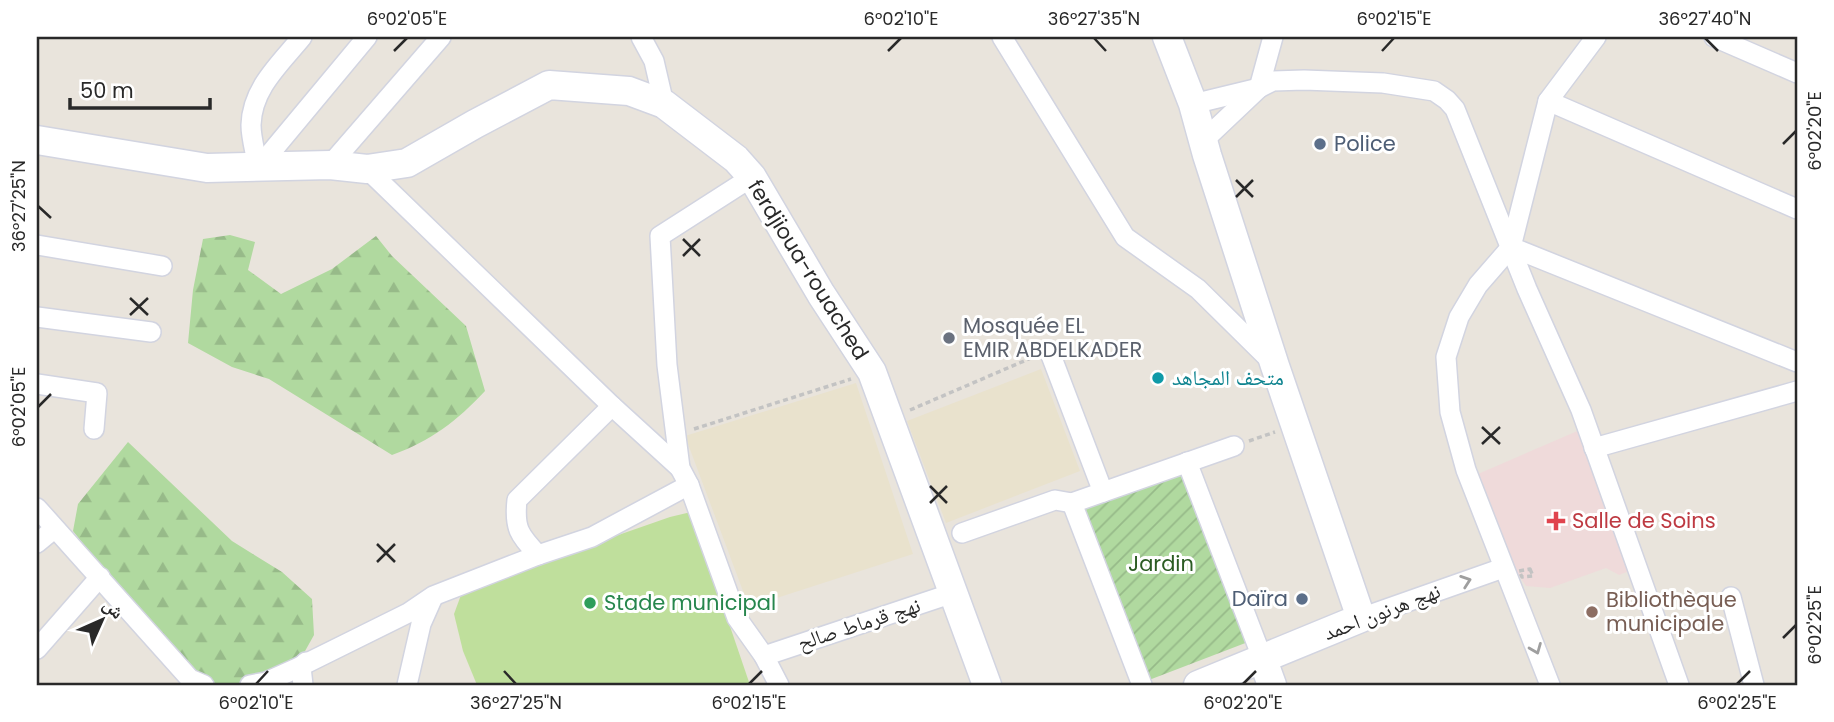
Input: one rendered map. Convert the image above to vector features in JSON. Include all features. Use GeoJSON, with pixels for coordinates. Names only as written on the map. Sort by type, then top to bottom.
{"type":"FeatureCollection","features":[{"type":"Feature","properties":{"kind":"main road"},"geometry":{"type":"LineString","coordinates":[[1147,37],[1170,89],[1205,148]]}},
{"type":"Feature","properties":{"kind":"main road"},"geometry":{"type":"LineString","coordinates":[[1167,37],[1193,104],[1275,366],[1372,614]]}},
{"type":"Feature","properties":{"kind":"main road","name":"ferdjioua-rouached"},"geometry":{"type":"LineString","coordinates":[[37,140],[207,168],[330,165],[367,169],[407,163],[549,85],[629,92],[664,104],[736,159],[752,177],[872,372],[987,685]]}},
{"type":"Feature","properties":{"kind":"main road","name":"نهج هرنون احمد"},"geometry":{"type":"LineString","coordinates":[[1198,685],[1268,673],[1372,614]]}},
{"type":"Feature","properties":{"kind":"street"},"geometry":{"type":"LineString","coordinates":[[258,168],[251,127],[254,103],[264,82],[302,37]]}},
{"type":"Feature","properties":{"kind":"street"},"geometry":{"type":"LineString","coordinates":[[258,168],[367,37]]}},
{"type":"Feature","properties":{"kind":"street"},"geometry":{"type":"LineString","coordinates":[[330,165],[441,37]]}},
{"type":"Feature","properties":{"kind":"street"},"geometry":{"type":"LineString","coordinates":[[641,37],[654,61],[664,104]]}},
{"type":"Feature","properties":{"kind":"street"},"geometry":{"type":"LineString","coordinates":[[1002,37],[1125,237],[1198,289],[1275,366]]}},
{"type":"Feature","properties":{"kind":"street"},"geometry":{"type":"LineString","coordinates":[[1205,148],[1259,88],[1273,37]]}},
{"type":"Feature","properties":{"kind":"street"},"geometry":{"type":"LineString","coordinates":[[1550,685],[1466,471],[1450,412],[1446,357],[1459,317],[1478,285],[1511,247],[1548,101],[1596,37]]}},
{"type":"Feature","properties":{"kind":"street"},"geometry":{"type":"LineString","coordinates":[[1714,37],[1797,73]]}},
{"type":"Feature","properties":{"kind":"street"},"geometry":{"type":"LineString","coordinates":[[1193,104],[1273,82],[1304,80],[1383,83],[1434,91],[1455,109],[1581,410],[1679,685]]}},
{"type":"Feature","properties":{"kind":"street"},"geometry":{"type":"LineString","coordinates":[[1548,101],[1797,209]]}},
{"type":"Feature","properties":{"kind":"street"},"geometry":{"type":"LineString","coordinates":[[367,169],[685,476]]}},
{"type":"Feature","properties":{"kind":"street"},"geometry":{"type":"LineString","coordinates":[[752,177],[660,236],[667,365],[676,435],[685,476],[737,618],[764,656],[779,685]]}},
{"type":"Feature","properties":{"kind":"street"},"geometry":{"type":"LineString","coordinates":[[37,245],[162,266]]}},
{"type":"Feature","properties":{"kind":"street"},"geometry":{"type":"LineString","coordinates":[[1511,247],[1797,362]]}},
{"type":"Feature","properties":{"kind":"street"},"geometry":{"type":"LineString","coordinates":[[37,317],[151,332]]}},
{"type":"Feature","properties":{"kind":"street"},"geometry":{"type":"LineString","coordinates":[[1049,350],[1103,492]]}},
{"type":"Feature","properties":{"kind":"street"},"geometry":{"type":"LineString","coordinates":[[37,384],[97,393],[94,429]]}},
{"type":"Feature","properties":{"kind":"street"},"geometry":{"type":"LineString","coordinates":[[1594,448],[1797,391]]}},
{"type":"Feature","properties":{"kind":"street"},"geometry":{"type":"LineString","coordinates":[[538,555],[522,538],[515,520],[517,500],[611,406]]}},
{"type":"Feature","properties":{"kind":"street"},"geometry":{"type":"LineString","coordinates":[[962,533],[1055,500],[1073,503],[1234,446]]}},
{"type":"Feature","properties":{"kind":"street"},"geometry":{"type":"LineString","coordinates":[[1187,462],[1268,673]]}},
{"type":"Feature","properties":{"kind":"street"},"geometry":{"type":"LineString","coordinates":[[250,685],[266,682],[408,613],[433,596],[592,537],[685,476]]}},
{"type":"Feature","properties":{"kind":"street"},"geometry":{"type":"LineString","coordinates":[[1073,503],[1142,685]]}},
{"type":"Feature","properties":{"kind":"street"},"geometry":{"type":"LineString","coordinates":[[37,508],[190,679],[204,685]]}},
{"type":"Feature","properties":{"kind":"street"},"geometry":{"type":"LineString","coordinates":[[37,543],[54,529]]}},
{"type":"Feature","properties":{"kind":"street","name":"نهج هرنون احمد"},"geometry":{"type":"LineString","coordinates":[[1372,614],[1503,568]]}},
{"type":"Feature","properties":{"kind":"street"},"geometry":{"type":"LineString","coordinates":[[37,649],[100,577]]}},
{"type":"Feature","properties":{"kind":"street","name":"نهج قرماط صالح"},"geometry":{"type":"LineString","coordinates":[[764,656],[953,593]]}},
{"type":"Feature","properties":{"kind":"street"},"geometry":{"type":"LineString","coordinates":[[407,685],[421,624],[433,596]]}},
{"type":"Feature","properties":{"kind":"street"},"geometry":{"type":"LineString","coordinates":[[1731,597],[1754,685]]}},
{"type":"Feature","properties":{"kind":"street"},"geometry":{"type":"LineString","coordinates":[[303,685],[301,667],[306,662]]}},
{"type":"Feature","properties":{"kind":"path"},"geometry":{"type":"LineString","coordinates":[[889,418],[1049,350]]}},
{"type":"Feature","properties":{"kind":"path"},"geometry":{"type":"LineString","coordinates":[[676,435],[872,372]]}},
{"type":"Feature","properties":{"kind":"shaded area"},"geometry":{"type":"Polygon","coordinates":[[[1041,369],[1080,471],[946,523],[907,421],[1041,369]]]}},
{"type":"Feature","properties":{"kind":"shaded area"},"geometry":{"type":"Polygon","coordinates":[[[856,383],[913,554],[749,607],[685,436],[856,383]]]}},
{"type":"Feature","properties":{"kind":"shaded area","name":"Salle de Soins"},"geometry":{"type":"Polygon","coordinates":[[[1582,429],[1632,570],[1619,575],[1606,568],[1550,588],[1526,586],[1516,571],[1478,474],[1582,429]]]}},
{"type":"Feature","properties":{"kind":"green space"},"geometry":{"type":"Polygon","coordinates":[[[230,235],[255,242],[248,270],[281,294],[332,269],[376,236],[392,256],[466,326],[485,391],[443,429],[392,455],[269,379],[232,367],[188,343],[193,290],[203,239],[230,235]]]}},
{"type":"Feature","properties":{"kind":"green space"},"geometry":{"type":"Polygon","coordinates":[[[128,442],[232,541],[282,572],[312,599],[314,635],[295,669],[243,685],[194,684],[73,531],[78,504],[128,442]]]}},
{"type":"Feature","properties":{"kind":"green space","name":"Jardin"},"geometry":{"type":"Polygon","coordinates":[[[1182,470],[1248,642],[1149,680],[1082,509],[1182,470]]]}},
{"type":"Feature","properties":{"kind":"green space","name":"Stade municipal"},"geometry":{"type":"Polygon","coordinates":[[[691,512],[750,685],[477,685],[463,651],[454,614],[461,595],[521,569],[691,512]]]}},
{"type":"Feature","properties":{"kind":"place","name":"Police"},"geometry":{"type":"Point","coordinates":[1320,144]}},
{"type":"Feature","properties":{"kind":"place","name":"Mosquée EL EMIR ABDELKADER"},"geometry":{"type":"Point","coordinates":[949,338]}},
{"type":"Feature","properties":{"kind":"place","name":"متحف المجاهد"},"geometry":{"type":"Point","coordinates":[1158,378]}},
{"type":"Feature","properties":{"kind":"place","name":"Salle de Soins"},"geometry":{"type":"Point","coordinates":[1556,521]}},
{"type":"Feature","properties":{"kind":"place","name":"Daïra"},"geometry":{"type":"Point","coordinates":[1302,599]}},
{"type":"Feature","properties":{"kind":"place","name":"Stade municipal"},"geometry":{"type":"Point","coordinates":[590,603]}},
{"type":"Feature","properties":{"kind":"place","name":"Bibliothèque municipale"},"geometry":{"type":"Point","coordinates":[1592,612]}}]}
